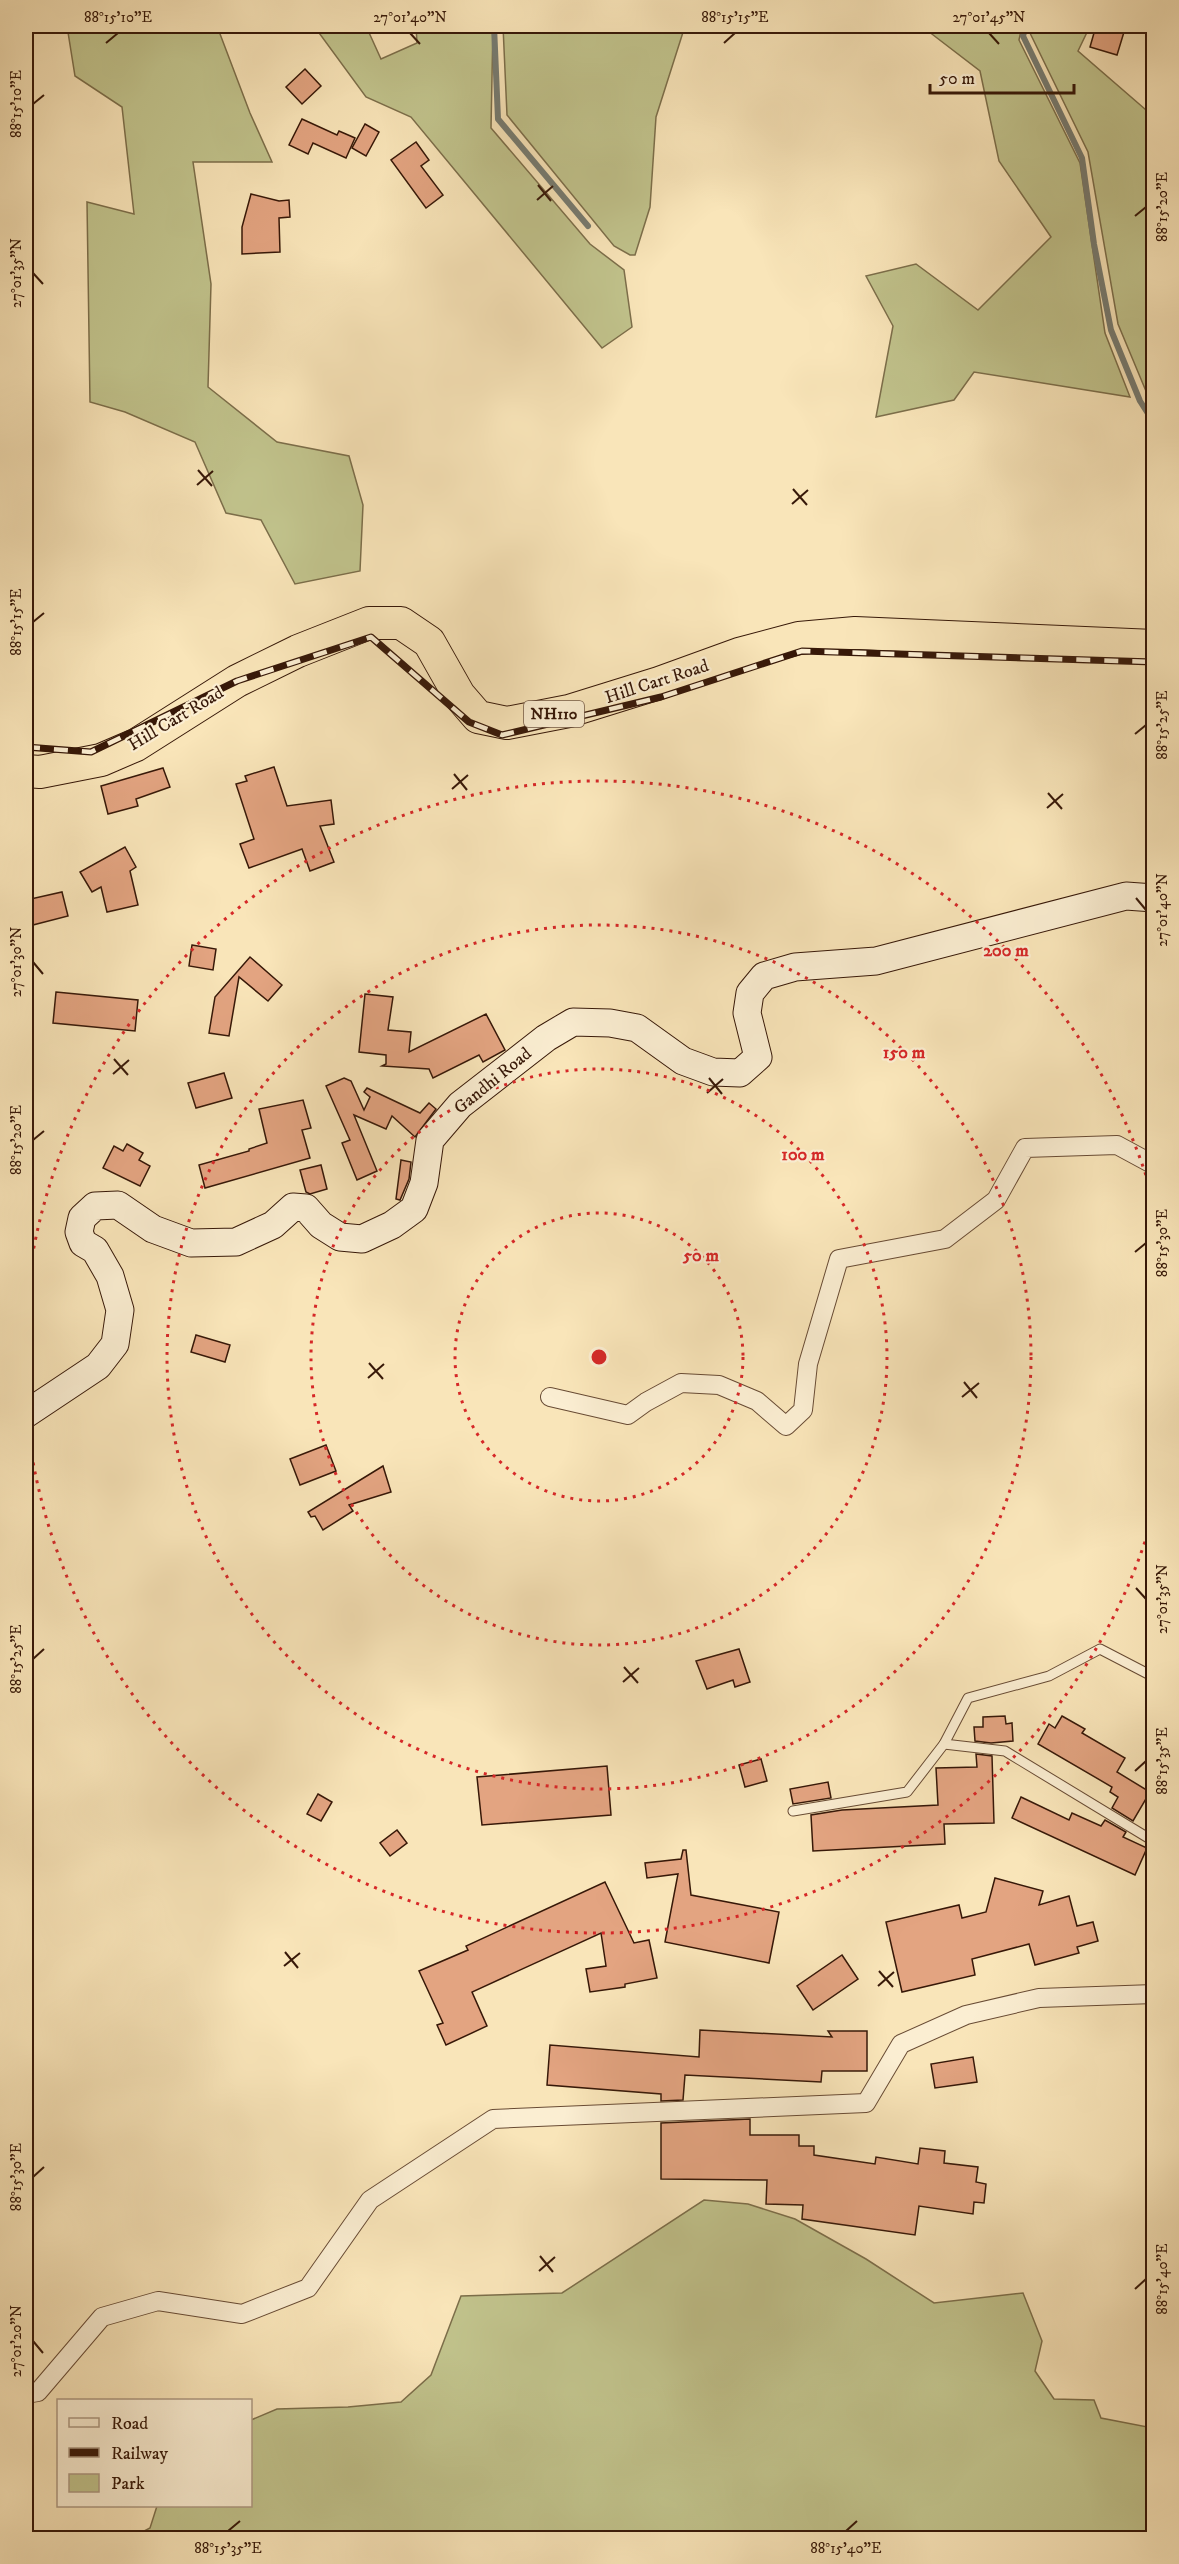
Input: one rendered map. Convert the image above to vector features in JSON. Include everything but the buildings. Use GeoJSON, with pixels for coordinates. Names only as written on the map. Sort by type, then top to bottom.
{"type":"FeatureCollection","features":[{"type":"Feature","properties":{"kind":"highway","name":"Hill Cart Road"},"geometry":{"type":"LineString","coordinates":[[30,770],[101,760],[136,745],[237,681],[298,651],[369,622],[401,623],[429,642],[459,695],[478,717],[507,723],[569,711],[739,654],[799,638],[855,633],[1154,646]]}},
{"type":"Feature","properties":{"kind":"main road","name":"Gandhi Road"},"geometry":{"type":"LineString","coordinates":[[26,1414],[98,1366],[115,1344],[120,1310],[110,1276],[95,1250],[83,1243],[79,1232],[82,1218],[95,1206],[118,1205],[153,1229],[191,1243],[236,1242],[273,1225],[293,1208],[306,1208],[321,1225],[340,1237],[362,1239],[392,1225],[414,1209],[424,1182],[430,1140],[460,1105],[546,1038],[573,1022],[610,1023],[637,1028],[683,1060],[713,1072],[740,1073],[758,1057],[747,1012],[750,993],[764,976],[795,967],[876,961],[1126,896],[1154,898]]}},
{"type":"Feature","properties":{"kind":"street"},"geometry":{"type":"LineString","coordinates":[[550,1397],[628,1415],[646,1402],[681,1383],[719,1385],[757,1401],[786,1426],[803,1410],[808,1364],[839,1259],[945,1239],[996,1200],[1024,1148],[1117,1145],[1154,1165]]}},
{"type":"Feature","properties":{"kind":"street"},"geometry":{"type":"LineString","coordinates":[[26,2394],[38,2392],[102,2317],[158,2301],[242,2314],[308,2288],[370,2200],[493,2119],[866,2103],[901,2044],[966,2015],[1039,1998],[1154,1994]]}},
{"type":"Feature","properties":{"kind":"lane"},"geometry":{"type":"LineString","coordinates":[[793,1811],[907,1792],[944,1744],[968,1698],[1049,1676],[1100,1649],[1154,1677]]}},
{"type":"Feature","properties":{"kind":"lane"},"geometry":{"type":"LineString","coordinates":[[944,1744],[1005,1751],[1154,1843]]}},
{"type":"Feature","properties":{"kind":"green space"},"geometry":{"type":"Polygon","coordinates":[[[67,26],[217,26],[250,113],[272,162],[193,162],[211,284],[208,387],[277,442],[349,456],[363,505],[360,571],[295,584],[261,520],[226,513],[195,442],[125,412],[90,402],[87,202],[134,214],[122,107],[75,76],[67,26]]]}},
{"type":"Feature","properties":{"kind":"green space"},"geometry":{"type":"Polygon","coordinates":[[[314,26],[366,26],[381,59],[417,43],[416,26],[493,26],[491,128],[590,244],[624,270],[632,327],[602,348],[411,117],[366,97],[314,26]]]}},
{"type":"Feature","properties":{"kind":"green space"},"geometry":{"type":"Polygon","coordinates":[[[503,26],[685,26],[656,117],[650,207],[635,255],[630,255],[614,246],[507,115],[503,26]]]}},
{"type":"Feature","properties":{"kind":"green space"},"geometry":{"type":"Polygon","coordinates":[[[924,26],[1022,26],[1019,40],[1080,163],[1105,333],[1130,397],[974,372],[954,400],[876,417],[893,326],[866,276],[916,264],[978,310],[1051,237],[999,161],[980,71],[924,26]]]}},
{"type":"Feature","properties":{"kind":"green space"},"geometry":{"type":"Polygon","coordinates":[[[1031,26],[1090,26],[1078,51],[1153,116],[1150,167],[1154,168],[1153,404],[1118,324],[1088,152],[1029,31],[1031,26]]]}},
{"type":"Feature","properties":{"kind":"green space"},"geometry":{"type":"Polygon","coordinates":[[[704,2200],[748,2204],[795,2219],[866,2259],[934,2303],[1023,2293],[1042,2341],[1035,2371],[1054,2399],[1094,2400],[1101,2418],[1153,2428],[1153,2538],[131,2538],[150,2528],[157,2507],[252,2507],[252,2420],[277,2409],[348,2407],[401,2402],[431,2375],[461,2296],[562,2293],[704,2200]]]}},
{"type":"Feature","properties":{"kind":"waterway"},"geometry":{"type":"LineString","coordinates":[[494,26],[498,119],[588,226]]}},
{"type":"Feature","properties":{"kind":"waterway"},"geometry":{"type":"LineString","coordinates":[[1026,26],[1023,36],[1082,158],[1094,244],[1111,330],[1140,401],[1154,423]]}},
{"type":"Feature","properties":{"kind":"railway"},"geometry":{"type":"LineString","coordinates":[[26,747],[91,752],[237,681],[371,637],[469,722],[502,735],[661,697],[802,651],[1154,662]]}}]}
